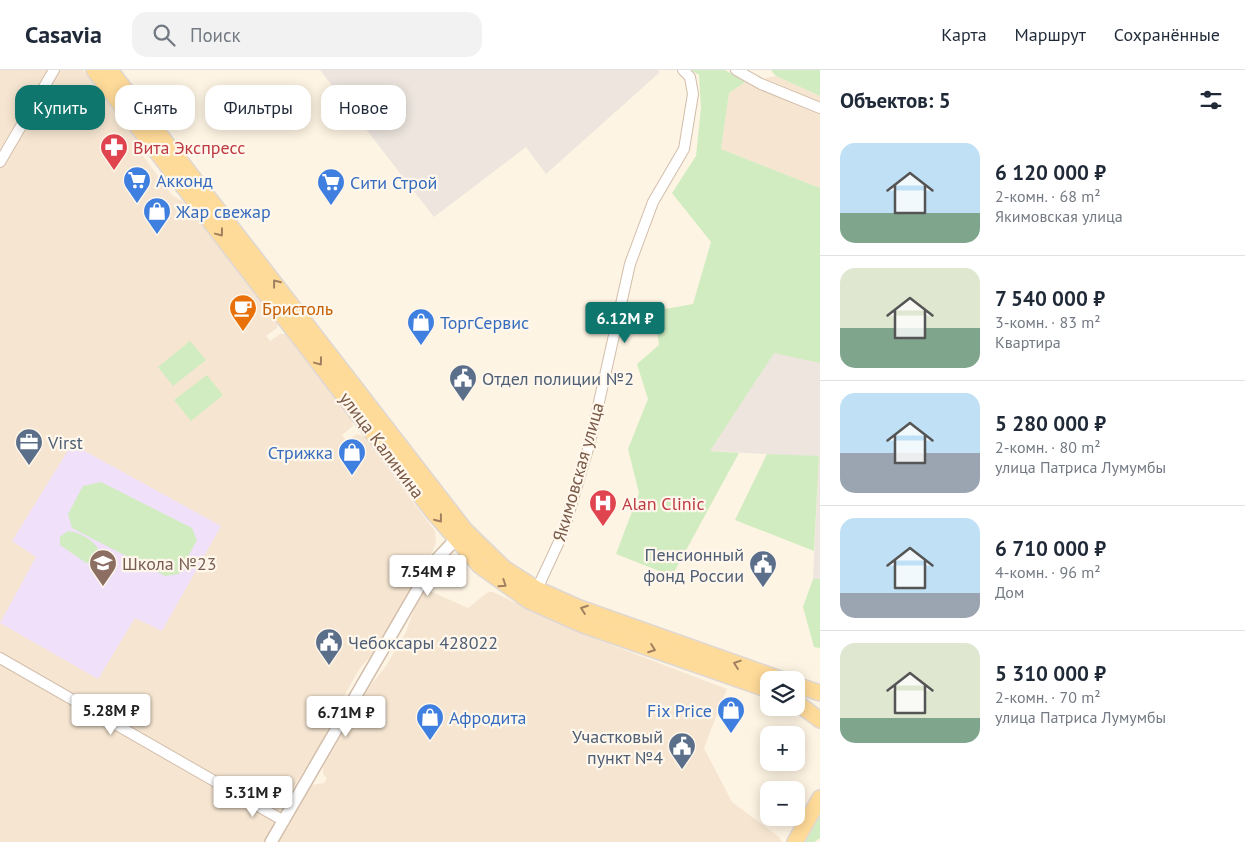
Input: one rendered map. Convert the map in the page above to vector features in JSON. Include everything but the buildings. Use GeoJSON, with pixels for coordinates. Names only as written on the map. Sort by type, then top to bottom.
{"type":"FeatureCollection","features":[{"type":"Feature","properties":{"kind":"main road","name":"улица Калинина"},"geometry":{"type":"LineString","coordinates":[[94,70],[460,535],[504,568],[537,589],[577,607],[760,672]]}},
{"type":"Feature","properties":{"kind":"main road","name":"улица Калинина"},"geometry":{"type":"LineString","coordinates":[[110,70],[460,535],[480,566],[529,601],[583,625],[760,687]]}},
{"type":"Feature","properties":{"kind":"main road"},"geometry":{"type":"LineString","coordinates":[[805,687],[820,693]]}},
{"type":"Feature","properties":{"kind":"main road"},"geometry":{"type":"LineString","coordinates":[[805,709],[820,720]]}},
{"type":"Feature","properties":{"kind":"main road"},"geometry":{"type":"LineString","coordinates":[[795,842],[820,798]]}},
{"type":"Feature","properties":{"kind":"street"},"geometry":{"type":"LineString","coordinates":[[0,162],[54,70]]}},
{"type":"Feature","properties":{"kind":"street","name":"Якимовская улица"},"geometry":{"type":"LineString","coordinates":[[537,589],[563,533],[590,442],[630,264],[653,202],[684,149],[693,94],[690,77],[682,70]]}},
{"type":"Feature","properties":{"kind":"street"},"geometry":{"type":"LineString","coordinates":[[736,70],[761,84],[820,108]]}},
{"type":"Feature","properties":{"kind":"street"},"geometry":{"type":"LineString","coordinates":[[272,842],[419,587],[438,558],[460,535]]}},
{"type":"Feature","properties":{"kind":"street"},"geometry":{"type":"LineString","coordinates":[[0,658],[284,821]]}},
{"type":"Feature","properties":{"kind":"shaded area"},"geometry":{"type":"Polygon","coordinates":[[[0,70],[83,70],[95,85],[15,85],[15,130],[105,130],[105,98],[115,111],[115,130],[130,130],[140,143],[140,152],[173,196],[186,203],[278,322],[277,328],[266,336],[270,341],[280,334],[287,334],[352,420],[353,426],[342,435],[346,441],[357,434],[363,436],[435,531],[436,542],[433,551],[371,656],[360,668],[330,721],[325,736],[279,811],[0,654],[0,70]]]}},
{"type":"Feature","properties":{"kind":"shaded area"},"geometry":{"type":"Polygon","coordinates":[[[320,70],[657,70],[660,72],[546,174],[526,147],[434,217],[367,130],[406,130],[406,85],[332,85],[320,70]]]}},
{"type":"Feature","properties":{"kind":"shaded area"},"geometry":{"type":"Polygon","coordinates":[[[776,76],[820,96],[820,188],[721,149],[729,93],[745,82],[776,76]]]}},
{"type":"Feature","properties":{"kind":"shaded area"},"geometry":{"type":"Polygon","coordinates":[[[774,352],[820,363],[820,579],[813,579],[819,457],[710,451],[774,352]]]}},
{"type":"Feature","properties":{"kind":"shaded area","name":"Школа №23"},"geometry":{"type":"Polygon","coordinates":[[[72,444],[221,526],[162,631],[135,618],[98,679],[0,623],[36,557],[12,541],[72,444]]]}},
{"type":"Feature","properties":{"kind":"shaded area"},"geometry":{"type":"Polygon","coordinates":[[[430,591],[468,608],[488,592],[493,592],[575,631],[727,689],[704,748],[732,802],[760,823],[760,826],[764,826],[779,837],[782,842],[279,842],[312,785],[324,783],[327,778],[323,774],[323,767],[370,686],[386,666],[406,632],[413,612],[423,593],[430,591]]]}},
{"type":"Feature","properties":{"kind":"shaded area"},"geometry":{"type":"Polygon","coordinates":[[[0,663],[275,821],[275,826],[265,842],[0,842],[0,663]]]}},
{"type":"Feature","properties":{"kind":"green space"},"geometry":{"type":"Polygon","coordinates":[[[691,70],[725,70],[745,82],[729,93],[721,149],[820,188],[820,363],[774,353],[710,451],[739,453],[672,576],[616,554],[639,493],[628,449],[648,399],[637,364],[659,345],[654,311],[693,304],[711,242],[672,193],[696,156],[701,108],[699,75],[691,70]]]}},
{"type":"Feature","properties":{"kind":"green space"},"geometry":{"type":"Polygon","coordinates":[[[771,70],[820,70],[820,96],[776,76],[771,70]]]}},
{"type":"Feature","properties":{"kind":"green space"},"geometry":{"type":"Polygon","coordinates":[[[190,341],[206,360],[173,386],[158,367],[190,341]]]}},
{"type":"Feature","properties":{"kind":"green space"},"geometry":{"type":"Polygon","coordinates":[[[207,375],[223,395],[191,421],[174,400],[207,375]]]}},
{"type":"Feature","properties":{"kind":"green space"},"geometry":{"type":"Polygon","coordinates":[[[767,454],[819,456],[814,551],[735,520],[767,454]]]}},
{"type":"Feature","properties":{"kind":"green space"},"geometry":{"type":"Polygon","coordinates":[[[101,482],[192,528],[197,540],[179,574],[165,576],[72,528],[68,514],[83,486],[101,482]]]}},
{"type":"Feature","properties":{"kind":"green space"},"geometry":{"type":"Polygon","coordinates":[[[68,531],[81,535],[94,543],[99,551],[97,560],[86,563],[60,545],[60,537],[68,531]]]}},
{"type":"Feature","properties":{"kind":"green space"},"geometry":{"type":"Polygon","coordinates":[[[813,579],[820,579],[820,648],[814,647],[803,607],[813,579]]]}},
{"type":"Feature","properties":{"kind":"green space"},"geometry":{"type":"Polygon","coordinates":[[[820,815],[820,838],[814,842],[804,842],[820,815]]]}},
{"type":"Feature","properties":{"kind":"place","name":"Вита Экспресс"},"geometry":{"type":"Point","coordinates":[114,171]}},
{"type":"Feature","properties":{"kind":"place","name":"Акконд"},"geometry":{"type":"Point","coordinates":[137,204]}},
{"type":"Feature","properties":{"kind":"place","name":"Сити Строй"},"geometry":{"type":"Point","coordinates":[331,206]}},
{"type":"Feature","properties":{"kind":"place","name":"Жар свежар"},"geometry":{"type":"Point","coordinates":[157,235]}},
{"type":"Feature","properties":{"kind":"place","name":"Бристоль"},"geometry":{"type":"Point","coordinates":[243,332]}},
{"type":"Feature","properties":{"kind":"place","name":"ТоргСервис"},"geometry":{"type":"Point","coordinates":[421,346]}},
{"type":"Feature","properties":{"kind":"place","name":"Отдел полиции №2"},"geometry":{"type":"Point","coordinates":[463,402]}},
{"type":"Feature","properties":{"kind":"place","name":"Virst"},"geometry":{"type":"Point","coordinates":[29,466]}},
{"type":"Feature","properties":{"kind":"place","name":"Стрижка"},"geometry":{"type":"Point","coordinates":[352,476]}},
{"type":"Feature","properties":{"kind":"place","name":"Alan Clinic"},"geometry":{"type":"Point","coordinates":[603,527]}},
{"type":"Feature","properties":{"kind":"place","name":"Школа №23"},"geometry":{"type":"Point","coordinates":[103,587]}},
{"type":"Feature","properties":{"kind":"place","name":"Пенсионный фонд России"},"geometry":{"type":"Point","coordinates":[763,588]}},
{"type":"Feature","properties":{"kind":"place","name":"Чебоксары 428022"},"geometry":{"type":"Point","coordinates":[329,666]}},
{"type":"Feature","properties":{"kind":"place","name":"Fix Price"},"geometry":{"type":"Point","coordinates":[731,734]}},
{"type":"Feature","properties":{"kind":"place","name":"Афродита"},"geometry":{"type":"Point","coordinates":[430,741]}},
{"type":"Feature","properties":{"kind":"place","name":"Участковый пункт №4"},"geometry":{"type":"Point","coordinates":[682,770]}}]}
